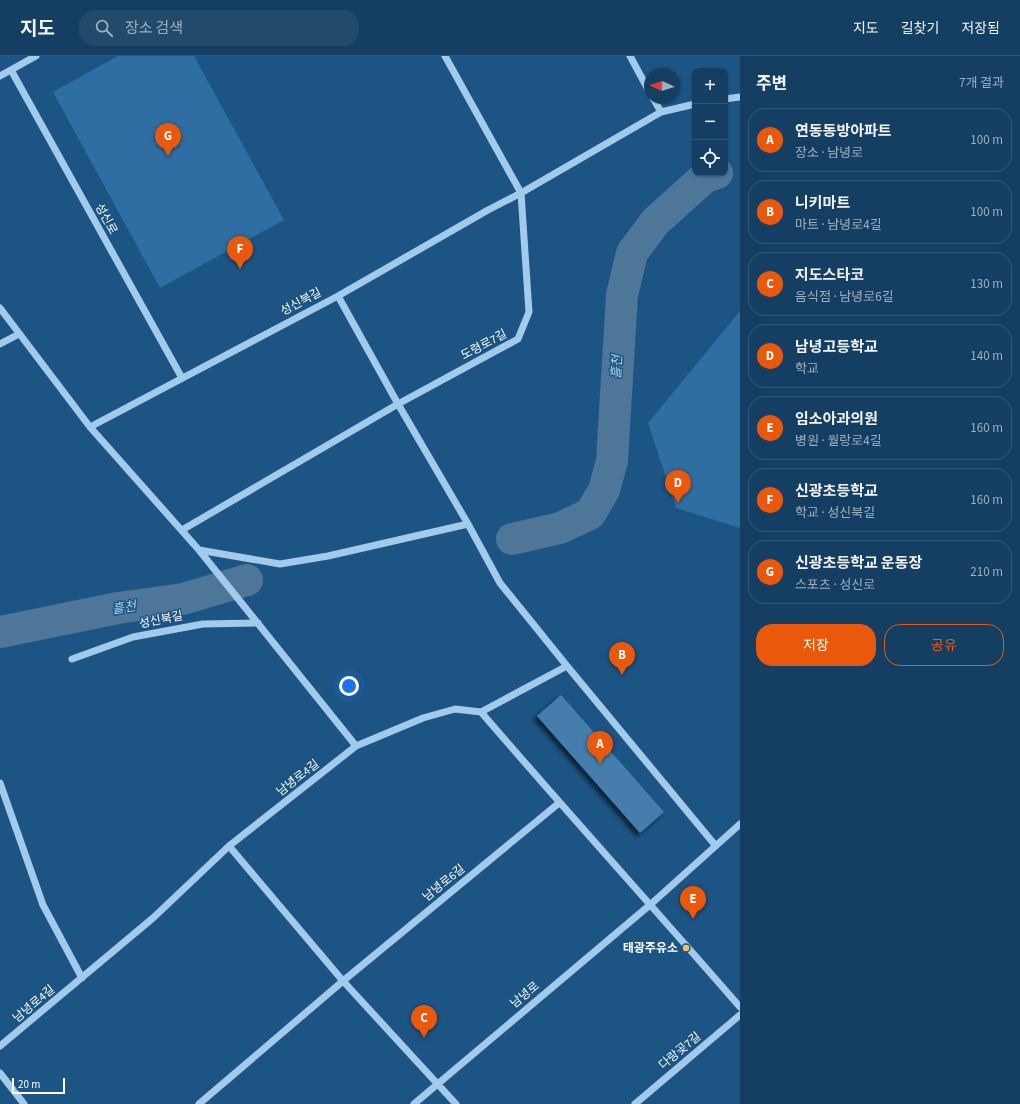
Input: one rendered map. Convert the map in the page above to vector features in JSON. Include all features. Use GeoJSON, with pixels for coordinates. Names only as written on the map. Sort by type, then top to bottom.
{"type":"FeatureCollection","features":[{"type":"Feature","properties":{"kind":"street"},"geometry":{"type":"LineString","coordinates":[[0,76],[36,56]]}},
{"type":"Feature","properties":{"kind":"street"},"geometry":{"type":"LineString","coordinates":[[445,56],[521,193],[661,112],[692,105]]}},
{"type":"Feature","properties":{"kind":"street"},"geometry":{"type":"LineString","coordinates":[[630,56],[644,82]]}},
{"type":"Feature","properties":{"kind":"street","name":"성신로"},"geometry":{"type":"LineString","coordinates":[[11,70],[182,378]]}},
{"type":"Feature","properties":{"kind":"street"},"geometry":{"type":"LineString","coordinates":[[728,99],[740,97]]}},
{"type":"Feature","properties":{"kind":"street"},"geometry":{"type":"LineString","coordinates":[[656,104],[661,112]]}},
{"type":"Feature","properties":{"kind":"street","name":"성신북길"},"geometry":{"type":"LineString","coordinates":[[90,427],[338,296],[488,210],[521,193]]}},
{"type":"Feature","properties":{"kind":"street","name":"도령로7길"},"geometry":{"type":"LineString","coordinates":[[182,530],[398,404],[518,339],[529,312],[521,193]]}},
{"type":"Feature","properties":{"kind":"street"},"geometry":{"type":"LineString","coordinates":[[338,296],[500,583],[715,845]]}},
{"type":"Feature","properties":{"kind":"street"},"geometry":{"type":"LineString","coordinates":[[0,308],[90,427],[199,550],[356,746]]}},
{"type":"Feature","properties":{"kind":"street"},"geometry":{"type":"LineString","coordinates":[[0,344],[19,334]]}},
{"type":"Feature","properties":{"kind":"street"},"geometry":{"type":"LineString","coordinates":[[199,550],[280,564],[328,556],[468,524]]}},
{"type":"Feature","properties":{"kind":"street","name":"성신북길"},"geometry":{"type":"LineString","coordinates":[[72,659],[133,637],[202,624],[258,623]]}},
{"type":"Feature","properties":{"kind":"street"},"geometry":{"type":"LineString","coordinates":[[567,666],[482,712],[559,802],[651,904],[740,1007]]}},
{"type":"Feature","properties":{"kind":"street","name":"남녕로4길"},"geometry":{"type":"LineString","coordinates":[[0,1046],[153,918],[229,846],[356,746],[423,718],[455,710],[482,712]]}},
{"type":"Feature","properties":{"kind":"street"},"geometry":{"type":"LineString","coordinates":[[0,783],[43,905],[82,978]]}},
{"type":"Feature","properties":{"kind":"street","name":"남녕로6길"},"geometry":{"type":"LineString","coordinates":[[199,1104],[343,980],[559,802]]}},
{"type":"Feature","properties":{"kind":"street","name":"남녕로"},"geometry":{"type":"LineString","coordinates":[[414,1104],[651,904],[740,824]]}},
{"type":"Feature","properties":{"kind":"street"},"geometry":{"type":"LineString","coordinates":[[229,846],[343,980],[456,1104]]}},
{"type":"Feature","properties":{"kind":"street","name":"다랑곶7길"},"geometry":{"type":"LineString","coordinates":[[635,1104],[740,1015]]}},
{"type":"Feature","properties":{"kind":"street"},"geometry":{"type":"LineString","coordinates":[[0,1072],[24,1104]]}},
{"type":"Feature","properties":{"kind":"shaded area"},"geometry":{"type":"Polygon","coordinates":[[[118,56],[194,56],[284,220],[160,288],[53,92],[118,56]]]}},
{"type":"Feature","properties":{"kind":"shaded area"},"geometry":{"type":"Polygon","coordinates":[[[740,311],[740,528],[676,508],[648,423],[740,311]]]}},
{"type":"Feature","properties":{"kind":"building"},"geometry":{"type":"Polygon","coordinates":[[[561,695],[664,812],[640,833],[537,716],[561,695]]]}},
{"type":"Feature","properties":{"kind":"waterway","name":"흘천"},"geometry":{"type":"LineString","coordinates":[[512,539],[560,528],[590,514],[604,490],[612,461],[622,295],[632,253],[655,222],[705,177],[708,176]]}},
{"type":"Feature","properties":{"kind":"waterway","name":"흘천"},"geometry":{"type":"LineString","coordinates":[[0,632],[118,608],[183,599],[247,580]]}},
{"type":"Feature","properties":{"kind":"place","name":"신광초등학교 운동장"},"geometry":{"type":"Point","coordinates":[168,156]}},
{"type":"Feature","properties":{"kind":"place","name":"신광초등학교"},"geometry":{"type":"Point","coordinates":[240,269]}},
{"type":"Feature","properties":{"kind":"place","name":"남녕고등학교"},"geometry":{"type":"Point","coordinates":[678,503]}},
{"type":"Feature","properties":{"kind":"place","name":"니키마트"},"geometry":{"type":"Point","coordinates":[622,675]}},
{"type":"Feature","properties":{"kind":"place","name":"연동동방아파트"},"geometry":{"type":"Point","coordinates":[600,764]}},
{"type":"Feature","properties":{"kind":"place","name":"임소아과의원"},"geometry":{"type":"Point","coordinates":[693,919]}},
{"type":"Feature","properties":{"kind":"place","name":"태광주유소"},"geometry":{"type":"Point","coordinates":[686,948]}},
{"type":"Feature","properties":{"kind":"place","name":"지도스타코"},"geometry":{"type":"Point","coordinates":[424,1038]}}]}
